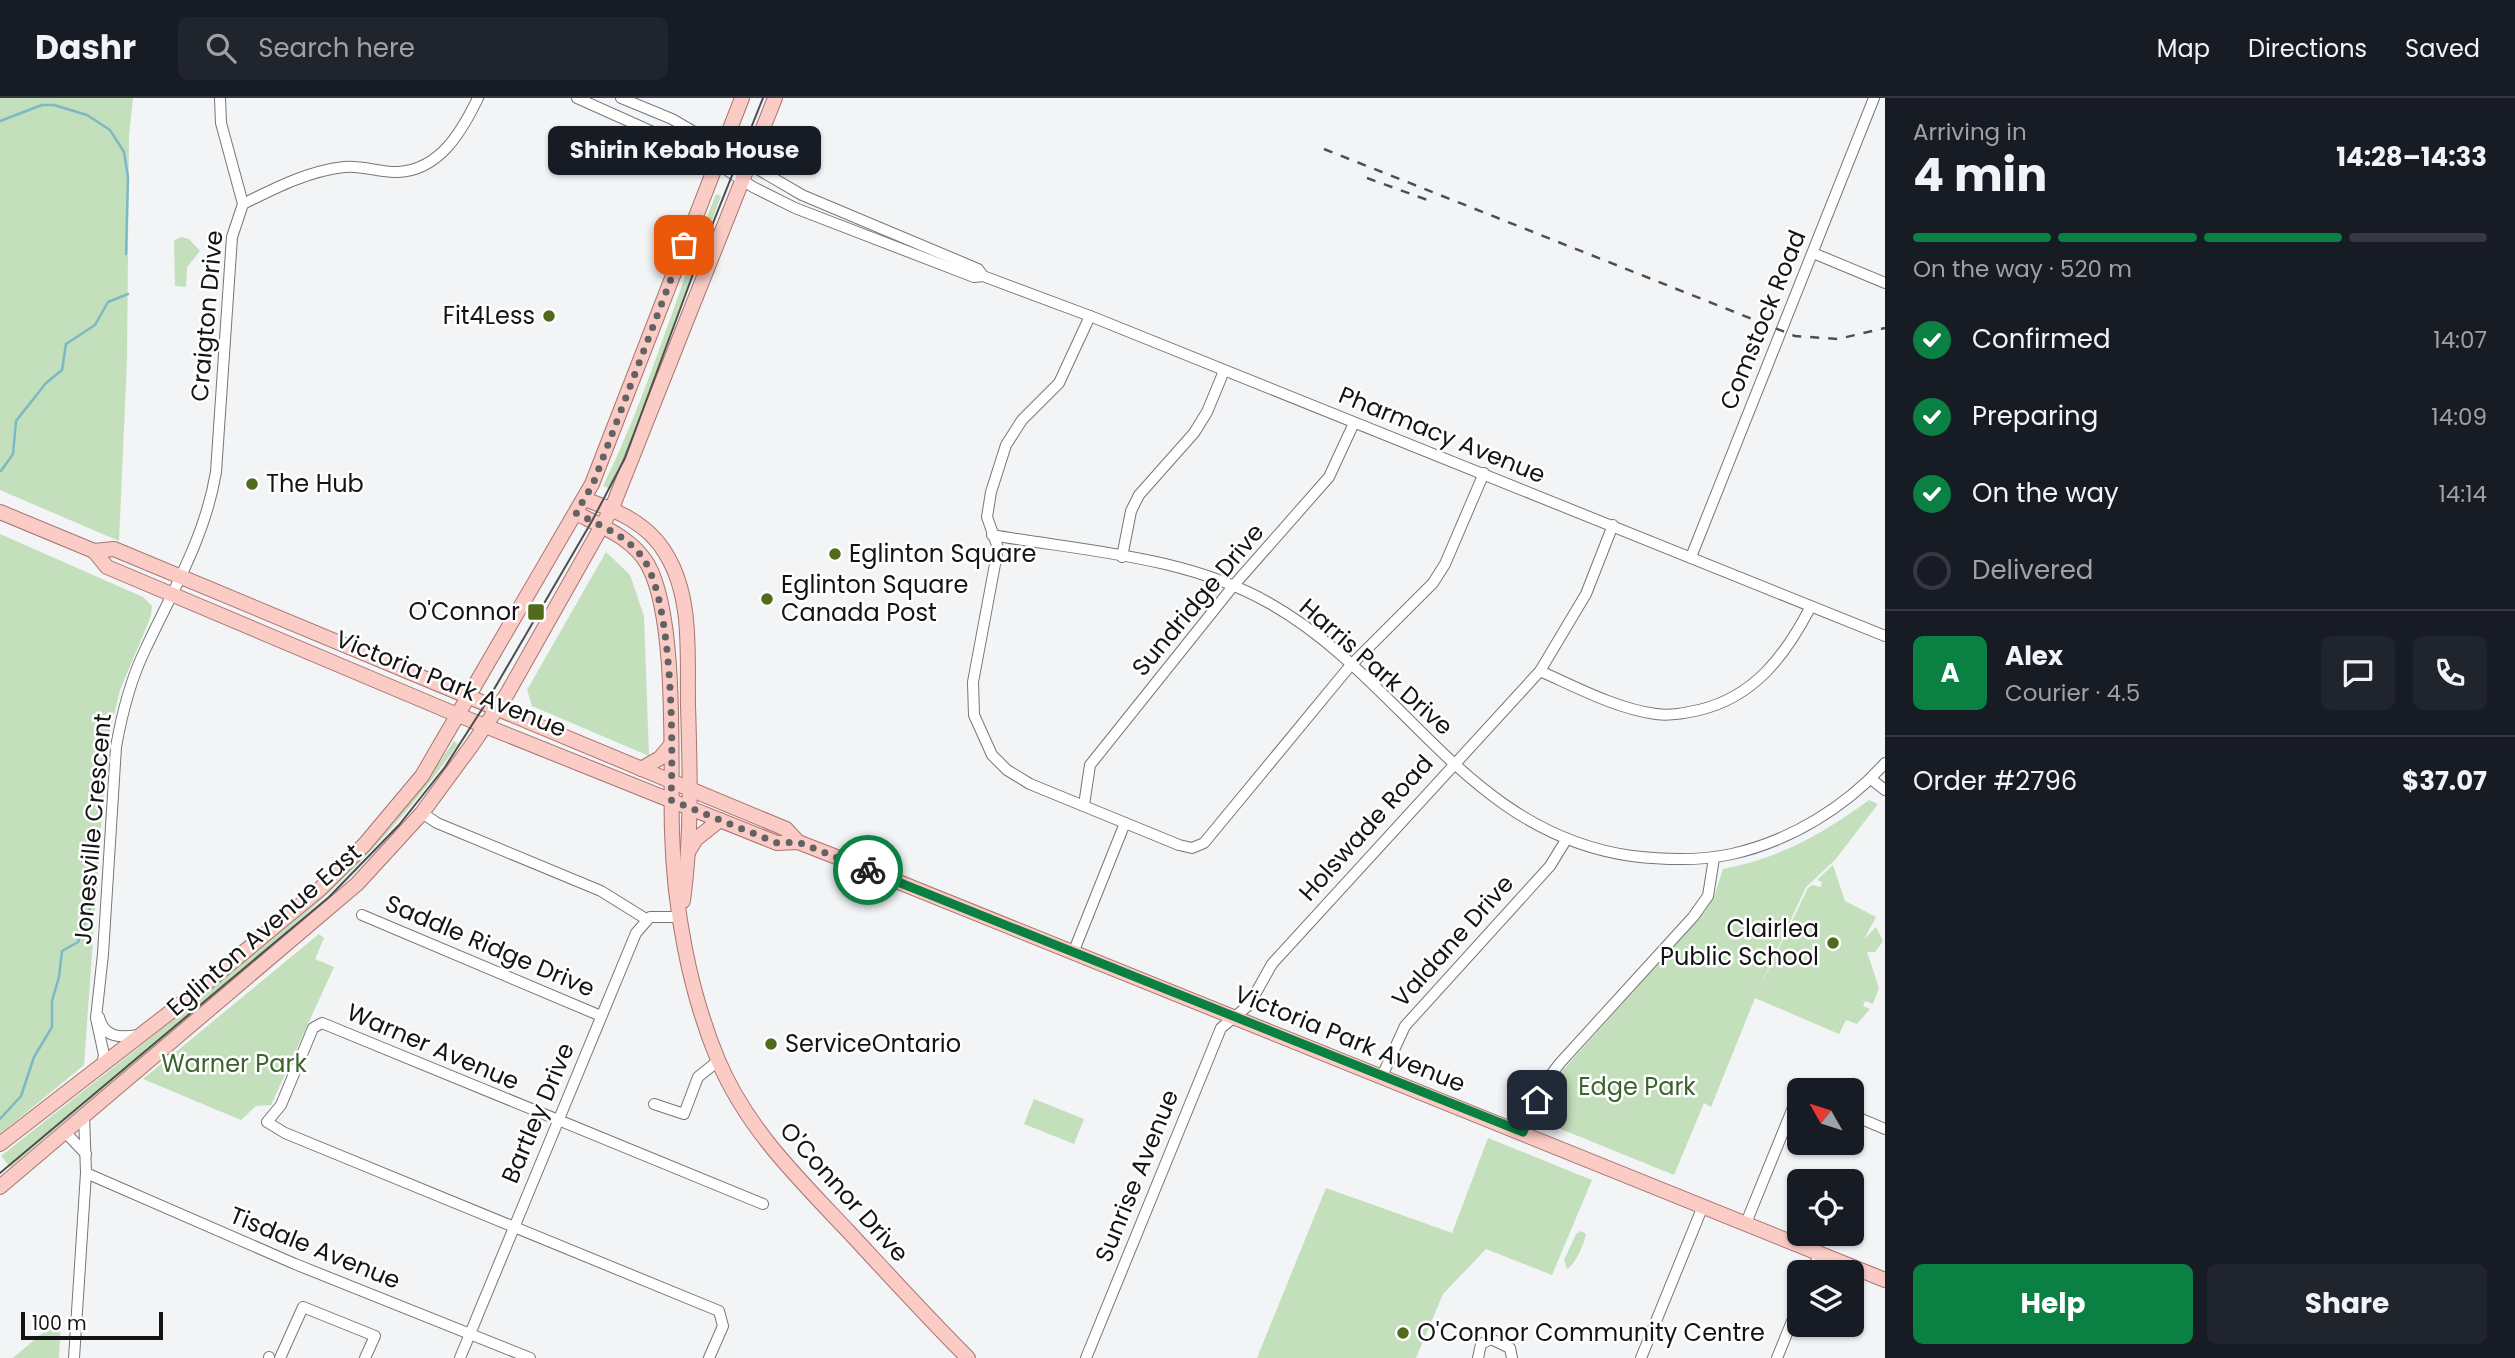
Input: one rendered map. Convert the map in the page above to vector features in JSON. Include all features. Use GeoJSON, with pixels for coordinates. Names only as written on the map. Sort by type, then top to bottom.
{"type":"FeatureCollection","features":[{"type":"Feature","properties":{"kind":"main road","name":"Eglinton Avenue East"},"geometry":{"type":"LineString","coordinates":[[0,1144],[321,888],[372,836],[422,776],[584,499],[634,380],[742,98]]}},
{"type":"Feature","properties":{"kind":"main road","name":"Eglinton Avenue East"},"geometry":{"type":"LineString","coordinates":[[0,1187],[357,884],[422,813],[486,725],[612,508],[775,98]]}},
{"type":"Feature","properties":{"kind":"main road"},"geometry":{"type":"LineString","coordinates":[[584,499],[612,508],[656,539],[678,579],[687,640],[690,807]]}},
{"type":"Feature","properties":{"kind":"main road","name":"Victoria Park Avenue"},"geometry":{"type":"LineString","coordinates":[[0,512],[94,551],[114,549],[786,829],[798,842]]}},
{"type":"Feature","properties":{"kind":"main road"},"geometry":{"type":"LineString","coordinates":[[576,513],[603,527],[640,553],[656,584],[667,666],[671,800]]}},
{"type":"Feature","properties":{"kind":"main road","name":"Victoria Park Avenue"},"geometry":{"type":"LineString","coordinates":[[94,551],[107,567],[459,716],[777,843],[798,842],[1885,1280]]}},
{"type":"Feature","properties":{"kind":"main road"},"geometry":{"type":"LineString","coordinates":[[641,769],[660,758],[670,746]]}},
{"type":"Feature","properties":{"kind":"main road"},"geometry":{"type":"LineString","coordinates":[[690,755],[698,778],[717,801]]}},
{"type":"Feature","properties":{"kind":"main road","name":"O'Connor Drive"},"geometry":{"type":"LineString","coordinates":[[671,800],[680,917],[703,1020],[718,1061],[739,1103],[788,1170],[968,1358]]}},
{"type":"Feature","properties":{"kind":"main road","name":"O'Connor Drive"},"geometry":{"type":"LineString","coordinates":[[680,917],[690,807]]}},
{"type":"Feature","properties":{"kind":"main road"},"geometry":{"type":"LineString","coordinates":[[686,857],[696,839],[720,820]]}},
{"type":"Feature","properties":{"kind":"street"},"geometry":{"type":"LineString","coordinates":[[220,98],[221,123],[243,204]]}},
{"type":"Feature","properties":{"kind":"street","name":"Craigton Drive"},"geometry":{"type":"LineString","coordinates":[[181,579],[207,516],[216,472],[232,237],[243,204],[321,171],[359,166],[397,172],[430,160],[449,147],[462,132],[478,98]]}},
{"type":"Feature","properties":{"kind":"street","name":"Pharmacy Avenue"},"geometry":{"type":"LineString","coordinates":[[577,98],[690,148],[741,180],[795,208],[855,233],[1090,316],[1885,636]]}},
{"type":"Feature","properties":{"kind":"street","name":"Pharmacy Avenue"},"geometry":{"type":"LineString","coordinates":[[621,98],[671,119],[802,195],[978,269],[983,276]]}},
{"type":"Feature","properties":{"kind":"street","name":"Comstock Road"},"geometry":{"type":"LineString","coordinates":[[1691,557],[1874,98]]}},
{"type":"Feature","properties":{"kind":"street"},"geometry":{"type":"LineString","coordinates":[[1813,253],[1885,283]]}},
{"type":"Feature","properties":{"kind":"street"},"geometry":{"type":"LineString","coordinates":[[1090,316],[1059,383],[1022,420],[1006,445],[987,517],[998,548],[971,697],[976,725],[992,755],[1007,770],[1030,784],[1179,845],[1192,848],[1204,843],[1350,666],[1433,583],[1456,540],[1484,473]]}},
{"type":"Feature","properties":{"kind":"street"},"geometry":{"type":"LineString","coordinates":[[1122,557],[1131,511],[1139,495],[1194,433],[1207,412],[1224,371]]}},
{"type":"Feature","properties":{"kind":"street","name":"Sundridge Drive"},"geometry":{"type":"LineString","coordinates":[[1084,806],[1090,765],[1234,585],[1329,477],[1354,423]]}},
{"type":"Feature","properties":{"kind":"street","name":"Holswade Road"},"geometry":{"type":"LineString","coordinates":[[1236,1018],[1249,1005],[1272,964],[1453,763],[1540,671],[1586,594],[1613,525]]}},
{"type":"Feature","properties":{"kind":"street","name":"Harris Park Drive"},"geometry":{"type":"LineString","coordinates":[[992,535],[1122,557],[1215,577],[1234,585],[1289,615],[1350,666],[1453,763],[1513,813],[1566,840],[1605,852],[1652,859],[1714,858],[1751,849],[1781,838],[1832,810],[1871,779],[1885,763]]}},
{"type":"Feature","properties":{"kind":"street","name":"Jonesville Crescent"},"geometry":{"type":"LineString","coordinates":[[102,1064],[104,1055],[96,1024],[113,780],[122,715],[145,649],[181,579]]}},
{"type":"Feature","properties":{"kind":"street"},"geometry":{"type":"LineString","coordinates":[[1540,671],[1635,710],[1658,715],[1679,714],[1716,706],[1753,687],[1780,658],[1810,608]]}},
{"type":"Feature","properties":{"kind":"street"},"geometry":{"type":"LineString","coordinates":[[1871,779],[1885,790]]}},
{"type":"Feature","properties":{"kind":"street"},"geometry":{"type":"LineString","coordinates":[[422,813],[437,823],[601,891],[646,919],[659,915],[680,917]]}},
{"type":"Feature","properties":{"kind":"street"},"geometry":{"type":"LineString","coordinates":[[1073,953],[1125,823]]}},
{"type":"Feature","properties":{"kind":"street","name":"Valdane Drive"},"geometry":{"type":"LineString","coordinates":[[1382,1076],[1405,1026],[1550,866],[1566,840]]}},
{"type":"Feature","properties":{"kind":"street"},"geometry":{"type":"LineString","coordinates":[[1523,1132],[1543,1085],[1560,1063],[1693,917],[1708,896],[1714,858]]}},
{"type":"Feature","properties":{"kind":"street","name":"Saddle Ridge Drive"},"geometry":{"type":"LineString","coordinates":[[362,915],[601,1016]]}},
{"type":"Feature","properties":{"kind":"street","name":"Bartley Drive"},"geometry":{"type":"LineString","coordinates":[[460,1358],[636,933],[646,919]]}},
{"type":"Feature","properties":{"kind":"street"},"geometry":{"type":"LineString","coordinates":[[98,1010],[102,1027],[111,1034],[120,1037],[139,1035]]}},
{"type":"Feature","properties":{"kind":"street","name":"Sunrise Avenue"},"geometry":{"type":"LineString","coordinates":[[1086,1358],[1220,1028],[1236,1018]]}},
{"type":"Feature","properties":{"kind":"street","name":"Warner Avenue"},"geometry":{"type":"LineString","coordinates":[[513,1228],[285,1133],[267,1122],[281,1105],[313,1028],[321,1023],[762,1204]]}},
{"type":"Feature","properties":{"kind":"street"},"geometry":{"type":"LineString","coordinates":[[654,1104],[684,1114],[698,1077],[718,1061]]}},
{"type":"Feature","properties":{"kind":"street"},"geometry":{"type":"LineString","coordinates":[[74,1358],[86,1173],[84,1114]]}},
{"type":"Feature","properties":{"kind":"street"},"geometry":{"type":"LineString","coordinates":[[1864,1120],[1885,1129]]}},
{"type":"Feature","properties":{"kind":"street"},"geometry":{"type":"LineString","coordinates":[[1746,1223],[1787,1122]]}},
{"type":"Feature","properties":{"kind":"street"},"geometry":{"type":"LineString","coordinates":[[64,1131],[86,1154]]}},
{"type":"Feature","properties":{"kind":"street","name":"Tisdale Avenue"},"geometry":{"type":"LineString","coordinates":[[86,1173],[295,1264],[530,1358]]}},
{"type":"Feature","properties":{"kind":"street"},"geometry":{"type":"LineString","coordinates":[[1641,1358],[1703,1206]]}},
{"type":"Feature","properties":{"kind":"street"},"geometry":{"type":"LineString","coordinates":[[513,1228],[719,1311],[723,1326],[709,1358]]}},
{"type":"Feature","properties":{"kind":"street"},"geometry":{"type":"LineString","coordinates":[[1817,1260],[1819,1254]]}},
{"type":"Feature","properties":{"kind":"street"},"geometry":{"type":"LineString","coordinates":[[280,1358],[303,1307],[375,1336],[365,1358]]}},
{"type":"Feature","properties":{"kind":"street"},"geometry":{"type":"LineString","coordinates":[[1777,1358],[1787,1333]]}},
{"type":"Feature","properties":{"kind":"street"},"geometry":{"type":"LineString","coordinates":[[1478,1358],[1481,1344],[1491,1339],[1510,1348],[1512,1358]]}},
{"type":"Feature","properties":{"kind":"green space"},"geometry":{"type":"Polygon","coordinates":[[[0,98],[133,98],[129,136],[127,360],[119,541],[0,490],[0,98]]]}},
{"type":"Feature","properties":{"kind":"green space"},"geometry":{"type":"Polygon","coordinates":[[[716,194],[721,196],[640,417],[643,418],[611,489],[603,486],[635,415],[716,194]]]}},
{"type":"Feature","properties":{"kind":"green space"},"geometry":{"type":"Polygon","coordinates":[[[181,237],[189,239],[200,251],[187,267],[186,287],[175,286],[174,241],[181,237]]]}},
{"type":"Feature","properties":{"kind":"green space"},"geometry":{"type":"Polygon","coordinates":[[[0,534],[143,597],[152,606],[151,616],[120,690],[107,744],[84,1065],[0,1134],[0,534]]]}},
{"type":"Feature","properties":{"kind":"green space"},"geometry":{"type":"Polygon","coordinates":[[[606,552],[630,575],[644,616],[649,756],[532,706],[527,690],[606,552]]]}},
{"type":"Feature","properties":{"kind":"green space"},"geometry":{"type":"Polygon","coordinates":[[[454,741],[458,744],[412,804],[363,860],[336,886],[252,960],[253,963],[10,1167],[1,1156],[233,971],[365,853],[401,813],[454,741]]]}},
{"type":"Feature","properties":{"kind":"green space","name":"Edge Park"},"geometry":{"type":"Polygon","coordinates":[[[1869,800],[1878,804],[1835,860],[1806,887],[1755,997],[1808,888],[1812,885],[1821,887],[1822,882],[1817,880],[1833,865],[1845,901],[1876,917],[1864,939],[1876,927],[1883,941],[1875,952],[1867,952],[1879,988],[1873,1004],[1865,1001],[1863,1006],[1870,1009],[1857,1024],[1846,1020],[1839,1034],[1755,998],[1711,1107],[1704,1103],[1674,1175],[1536,1119],[1556,1078],[1705,911],[1714,897],[1723,869],[1763,859],[1800,843],[1869,800]]]}},
{"type":"Feature","properties":{"kind":"green space","name":"Warner Park"},"geometry":{"type":"Polygon","coordinates":[[[319,934],[324,938],[315,959],[334,967],[271,1105],[256,1106],[241,1120],[143,1079],[319,934]]]}},
{"type":"Feature","properties":{"kind":"green space"},"geometry":{"type":"Polygon","coordinates":[[[1034,1099],[1084,1119],[1074,1144],[1024,1124],[1034,1099]]]}},
{"type":"Feature","properties":{"kind":"green space"},"geometry":{"type":"Polygon","coordinates":[[[1488,1138],[1592,1180],[1552,1275],[1486,1249],[1443,1294],[1416,1358],[1257,1358],[1326,1188],[1452,1233],[1488,1138]]]}},
{"type":"Feature","properties":{"kind":"green space"},"geometry":{"type":"Polygon","coordinates":[[[1581,1231],[1586,1234],[1583,1243],[1567,1269],[1564,1260],[1576,1234],[1581,1231]]]}},
{"type":"Feature","properties":{"kind":"green space"},"geometry":{"type":"Polygon","coordinates":[[[61,1317],[59,1358],[13,1358],[61,1317]]]}},
{"type":"Feature","properties":{"kind":"waterway"},"geometry":{"type":"LineString","coordinates":[[0,121],[42,105],[54,105],[87,115],[110,130],[124,152],[128,177],[126,254]]}},
{"type":"Feature","properties":{"kind":"waterway"},"geometry":{"type":"LineString","coordinates":[[1,471],[13,454],[16,421],[46,383],[62,370],[66,344],[95,325],[108,302],[128,294]]}},
{"type":"Feature","properties":{"kind":"waterway"},"geometry":{"type":"LineString","coordinates":[[0,1119],[21,1096],[34,1057],[52,1027],[52,1001],[59,977],[62,951],[78,942],[93,899]]}},
{"type":"Feature","properties":{"kind":"tram line"},"geometry":{"type":"LineString","coordinates":[[0,1173],[329,897],[399,825],[445,767],[486,703],[592,521],[625,458],[699,258],[763,98]]}},
{"type":"Feature","properties":{"kind":"railway"},"geometry":{"type":"LineString","coordinates":[[1324,149],[1795,336],[1838,339],[1885,328]]}},
{"type":"Feature","properties":{"kind":"railway"},"geometry":{"type":"LineString","coordinates":[[1367,178],[1433,202]]}},
{"type":"Feature","properties":{"kind":"way so far"},"geometry":{"type":"LineString","coordinates":[[684,245],[645,354],[593,484],[576,513],[613,532],[631,545],[648,565],[656,584],[667,666],[671,800],[777,843],[798,842],[868,870]]}},
{"type":"Feature","properties":{"kind":"place","name":"Shirin Kebab House"},"geometry":{"type":"Point","coordinates":[684,245]}},
{"type":"Feature","properties":{"kind":"place","name":"Fit4Less"},"geometry":{"type":"Point","coordinates":[549,316]}},
{"type":"Feature","properties":{"kind":"place","name":"The Hub"},"geometry":{"type":"Point","coordinates":[252,484]}},
{"type":"Feature","properties":{"kind":"place","name":"Eglinton Square"},"geometry":{"type":"Point","coordinates":[835,554]}},
{"type":"Feature","properties":{"kind":"place","name":"Eglinton Square Canada Post"},"geometry":{"type":"Point","coordinates":[767,599]}},
{"type":"Feature","properties":{"kind":"place","name":"O'Connor"},"geometry":{"type":"Point","coordinates":[536,612]}},
{"type":"Feature","properties":{"kind":"place","name":"Clairlea Public School"},"geometry":{"type":"Point","coordinates":[1833,943]}},
{"type":"Feature","properties":{"kind":"place","name":"ServiceOntario"},"geometry":{"type":"Point","coordinates":[771,1044]}},
{"type":"Feature","properties":{"kind":"place","name":"O'Connor Community Centre"},"geometry":{"type":"Point","coordinates":[1403,1333]}},
{"type":"Feature","properties":{"kind":"route"},"geometry":{"type":"LineString","coordinates":[[868,870],[1523,1132],[1537,1100]]}}]}
